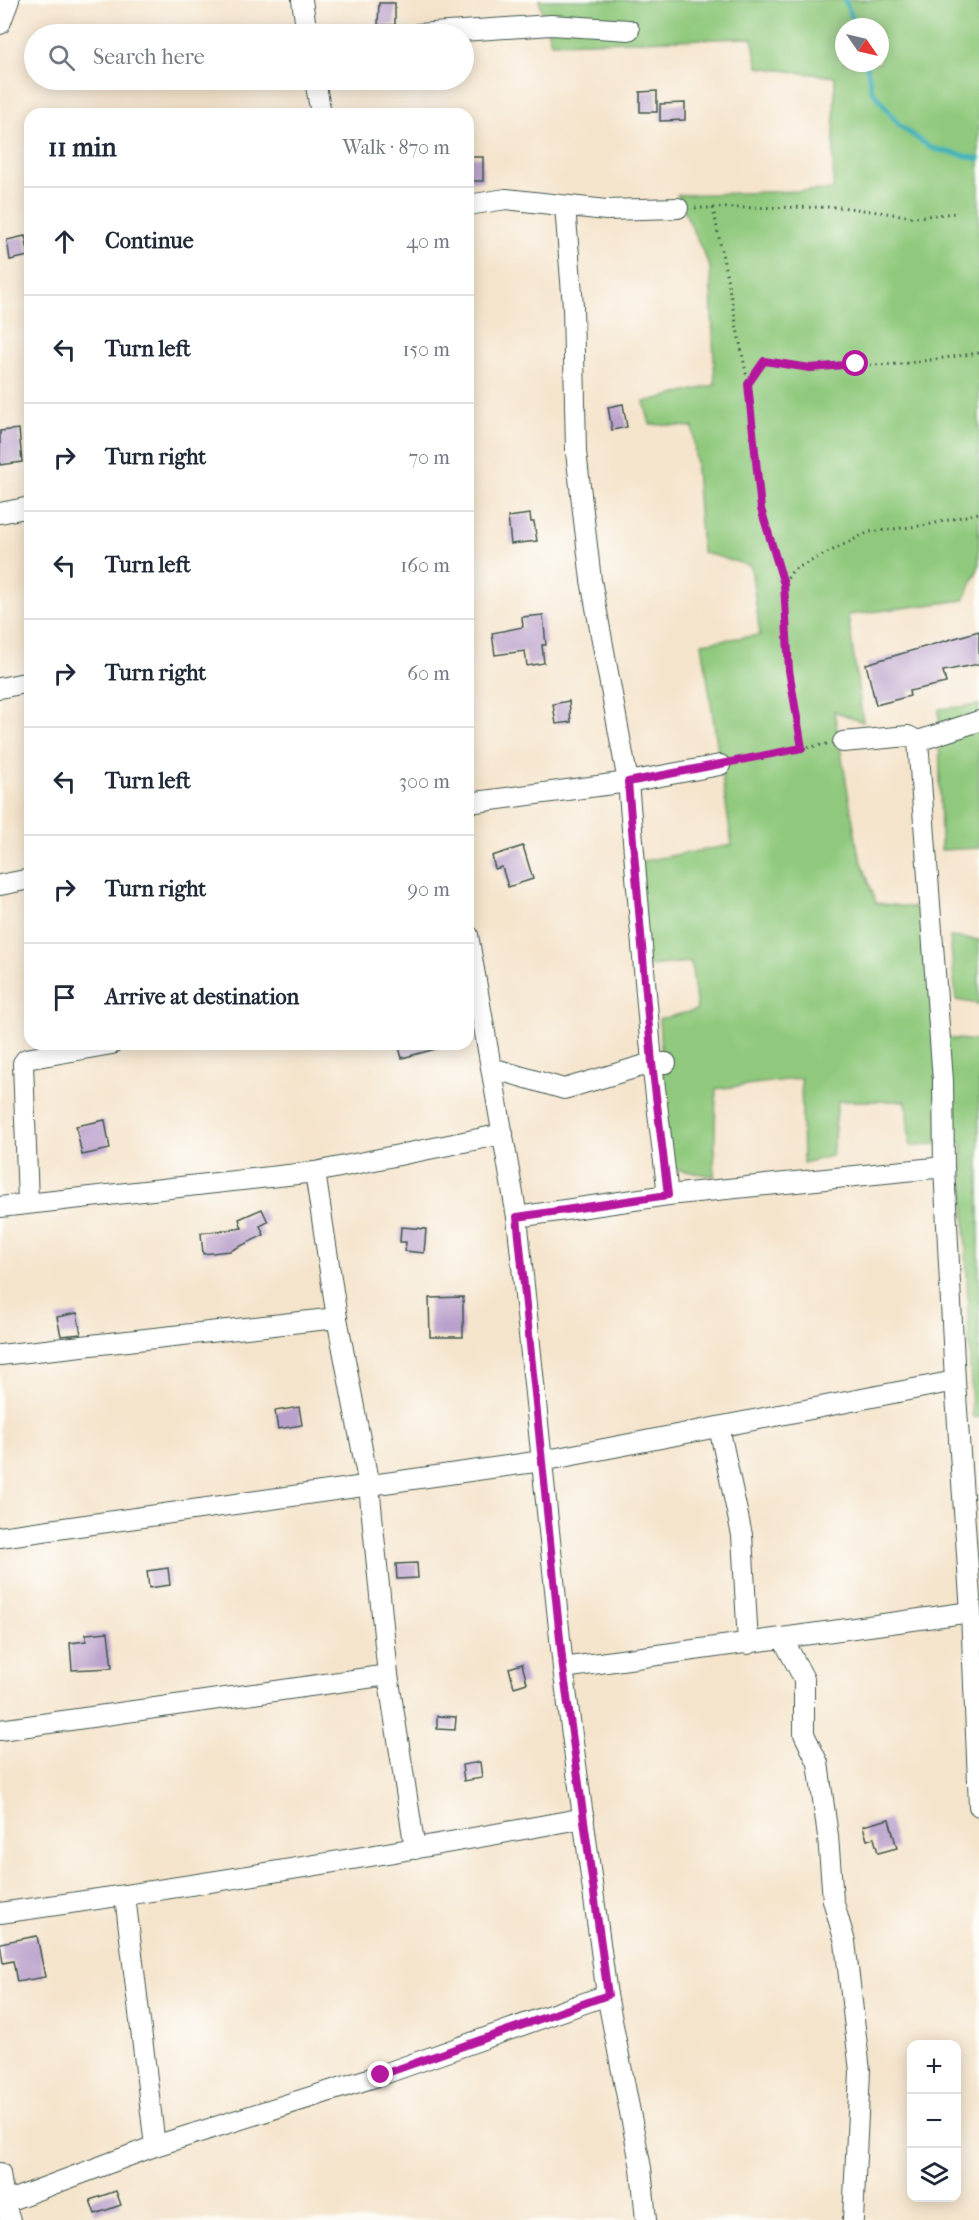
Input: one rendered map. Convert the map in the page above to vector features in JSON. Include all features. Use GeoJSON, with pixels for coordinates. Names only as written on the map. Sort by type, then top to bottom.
{"type":"FeatureCollection","features":[{"type":"Feature","properties":{"kind":"street"},"geometry":{"type":"LineString","coordinates":[[0,24],[9,0]]}},
{"type":"Feature","properties":{"kind":"street"},"geometry":{"type":"LineString","coordinates":[[302,0],[306,24]]}},
{"type":"Feature","properties":{"kind":"street"},"geometry":{"type":"LineString","coordinates":[[474,30],[551,25],[629,30]]}},
{"type":"Feature","properties":{"kind":"street"},"geometry":{"type":"LineString","coordinates":[[317,90],[320,108]]}},
{"type":"Feature","properties":{"kind":"street"},"geometry":{"type":"LineString","coordinates":[[474,203],[506,199],[606,210],[678,207]]}},
{"type":"Feature","properties":{"kind":"street"},"geometry":{"type":"LineString","coordinates":[[565,206],[573,306],[576,452],[591,580],[628,782],[659,1063],[668,1195]]}},
{"type":"Feature","properties":{"kind":"street"},"geometry":{"type":"LineString","coordinates":[[0,513],[24,508]]}},
{"type":"Feature","properties":{"kind":"street"},"geometry":{"type":"LineString","coordinates":[[0,688],[24,683]]}},
{"type":"Feature","properties":{"kind":"street"},"geometry":{"type":"LineString","coordinates":[[843,742],[908,736],[918,741],[979,721]]}},
{"type":"Feature","properties":{"kind":"street"},"geometry":{"type":"LineString","coordinates":[[918,741],[943,1081],[944,1167],[954,1381],[971,1612],[979,1806]]}},
{"type":"Feature","properties":{"kind":"street"},"geometry":{"type":"LineString","coordinates":[[474,802],[628,782],[720,765]]}},
{"type":"Feature","properties":{"kind":"street"},"geometry":{"type":"LineString","coordinates":[[0,885],[24,880]]}},
{"type":"Feature","properties":{"kind":"street"},"geometry":{"type":"LineString","coordinates":[[474,987],[492,1068],[517,1217],[563,1668],[608,1995],[641,2168],[646,2220]]}},
{"type":"Feature","properties":{"kind":"street"},"geometry":{"type":"LineString","coordinates":[[28,1203],[22,1063],[26,1059],[78,1050]]}},
{"type":"Feature","properties":{"kind":"street"},"geometry":{"type":"LineString","coordinates":[[492,1068],[564,1089],[659,1063]]}},
{"type":"Feature","properties":{"kind":"street"},"geometry":{"type":"LineString","coordinates":[[0,1208],[315,1172],[503,1134]]}},
{"type":"Feature","properties":{"kind":"street"},"geometry":{"type":"LineString","coordinates":[[517,1217],[668,1195],[944,1167]]}},
{"type":"Feature","properties":{"kind":"street"},"geometry":{"type":"LineString","coordinates":[[315,1172],[337,1318],[369,1486],[388,1675],[415,1849]]}},
{"type":"Feature","properties":{"kind":"street"},"geometry":{"type":"LineString","coordinates":[[0,1355],[337,1318]]}},
{"type":"Feature","properties":{"kind":"street"},"geometry":{"type":"LineString","coordinates":[[0,1538],[542,1461],[954,1381]]}},
{"type":"Feature","properties":{"kind":"street"},"geometry":{"type":"LineString","coordinates":[[719,1427],[742,1535],[748,1644]]}},
{"type":"Feature","properties":{"kind":"street"},"geometry":{"type":"LineString","coordinates":[[563,1668],[971,1612]]}},
{"type":"Feature","properties":{"kind":"street"},"geometry":{"type":"LineString","coordinates":[[783,1639],[795,1657],[804,1679],[804,1734],[818,1763],[828,1836],[833,1900],[845,1942],[860,2071],[853,2220]]}},
{"type":"Feature","properties":{"kind":"street"},"geometry":{"type":"LineString","coordinates":[[0,1730],[388,1675]]}},
{"type":"Feature","properties":{"kind":"street"},"geometry":{"type":"LineString","coordinates":[[0,1913],[125,1896],[415,1849],[584,1818]]}},
{"type":"Feature","properties":{"kind":"street"},"geometry":{"type":"LineString","coordinates":[[125,1896],[155,2146]]}},
{"type":"Feature","properties":{"kind":"street"},"geometry":{"type":"LineString","coordinates":[[0,2173],[5,2209],[155,2146],[381,2075],[608,1995]]}},
{"type":"Feature","properties":{"kind":"path"},"geometry":{"type":"LineString","coordinates":[[678,207],[841,207],[915,217],[956,213]]}},
{"type":"Feature","properties":{"kind":"path"},"geometry":{"type":"LineString","coordinates":[[713,208],[748,384],[761,509],[784,584],[789,670],[802,748]]}},
{"type":"Feature","properties":{"kind":"path"},"geometry":{"type":"LineString","coordinates":[[748,384],[764,361],[810,368],[902,364],[979,352]]}},
{"type":"Feature","properties":{"kind":"path"},"geometry":{"type":"LineString","coordinates":[[784,584],[793,570],[869,532],[927,525],[979,513]]}},
{"type":"Feature","properties":{"kind":"path"},"geometry":{"type":"LineString","coordinates":[[720,765],[843,742]]}},
{"type":"Feature","properties":{"kind":"green space"},"geometry":{"type":"Polygon","coordinates":[[[539,0],[979,0],[979,566],[964,600],[848,615],[863,722],[834,711],[858,851],[876,903],[932,910],[946,1038],[979,1041],[979,1417],[972,1417],[962,1142],[910,1146],[906,1101],[838,1101],[832,1156],[803,1163],[801,1078],[716,1089],[714,1176],[669,1168],[659,1019],[697,1010],[691,962],[639,967],[625,864],[732,845],[702,643],[760,635],[751,566],[702,552],[693,427],[650,424],[644,402],[715,385],[710,267],[677,195],[833,190],[835,77],[758,67],[752,38],[551,43],[539,0]]]}},
{"type":"Feature","properties":{"kind":"green space"},"geometry":{"type":"Polygon","coordinates":[[[979,705],[979,848],[941,850],[939,709],[979,705]]]}},
{"type":"Feature","properties":{"kind":"green space"},"geometry":{"type":"Polygon","coordinates":[[[950,937],[979,940],[979,1004],[956,1000],[950,937]]]}},
{"type":"Feature","properties":{"kind":"building"},"geometry":{"type":"Polygon","coordinates":[[[379,3],[395,3],[395,24],[378,24],[379,3]]]}},
{"type":"Feature","properties":{"kind":"building"},"geometry":{"type":"Polygon","coordinates":[[[657,91],[657,112],[640,112],[640,92],[657,91]]]}},
{"type":"Feature","properties":{"kind":"building"},"geometry":{"type":"Polygon","coordinates":[[[685,103],[685,120],[660,121],[660,104],[685,103]]]}},
{"type":"Feature","properties":{"kind":"building"},"geometry":{"type":"Polygon","coordinates":[[[474,157],[483,157],[483,181],[474,181],[474,157]]]}},
{"type":"Feature","properties":{"kind":"building"},"geometry":{"type":"Polygon","coordinates":[[[24,236],[24,257],[10,260],[7,240],[24,236]]]}},
{"type":"Feature","properties":{"kind":"building"},"geometry":{"type":"Polygon","coordinates":[[[623,404],[627,427],[612,430],[608,407],[623,404]]]}},
{"type":"Feature","properties":{"kind":"building"},"geometry":{"type":"Polygon","coordinates":[[[19,429],[22,462],[0,465],[0,431],[19,429]]]}},
{"type":"Feature","properties":{"kind":"building"},"geometry":{"type":"Polygon","coordinates":[[[530,514],[531,522],[534,522],[537,541],[511,544],[508,517],[530,514]]]}},
{"type":"Feature","properties":{"kind":"building"},"geometry":{"type":"Polygon","coordinates":[[[543,615],[546,645],[542,645],[544,663],[527,666],[525,651],[495,655],[492,633],[523,627],[522,617],[543,615]]]}},
{"type":"Feature","properties":{"kind":"building"},"geometry":{"type":"Polygon","coordinates":[[[979,631],[979,664],[943,671],[946,683],[909,691],[910,696],[876,705],[866,664],[979,631]]]}},
{"type":"Feature","properties":{"kind":"building"},"geometry":{"type":"Polygon","coordinates":[[[569,701],[571,722],[556,724],[553,704],[569,701]]]}},
{"type":"Feature","properties":{"kind":"building"},"geometry":{"type":"Polygon","coordinates":[[[523,846],[533,879],[508,887],[502,867],[495,869],[492,856],[523,846]]]}},
{"type":"Feature","properties":{"kind":"building"},"geometry":{"type":"Polygon","coordinates":[[[400,1050],[432,1050],[402,1058],[400,1050]]]}},
{"type":"Feature","properties":{"kind":"building"},"geometry":{"type":"Polygon","coordinates":[[[105,1120],[110,1149],[82,1155],[76,1126],[105,1120]]]}},
{"type":"Feature","properties":{"kind":"building"},"geometry":{"type":"Polygon","coordinates":[[[262,1209],[268,1222],[260,1226],[264,1235],[230,1251],[203,1254],[201,1233],[242,1228],[239,1219],[262,1209]]]}},
{"type":"Feature","properties":{"kind":"building"},"geometry":{"type":"Polygon","coordinates":[[[401,1227],[426,1229],[424,1253],[405,1251],[406,1242],[400,1242],[401,1227]]]}},
{"type":"Feature","properties":{"kind":"building"},"geometry":{"type":"Polygon","coordinates":[[[463,1297],[463,1337],[430,1337],[429,1298],[463,1297]]]}},
{"type":"Feature","properties":{"kind":"building"},"geometry":{"type":"Polygon","coordinates":[[[77,1313],[81,1334],[61,1336],[57,1317],[77,1313]]]}},
{"type":"Feature","properties":{"kind":"building"},"geometry":{"type":"Polygon","coordinates":[[[299,1407],[302,1425],[278,1429],[275,1411],[299,1407]]]}},
{"type":"Feature","properties":{"kind":"building"},"geometry":{"type":"Polygon","coordinates":[[[417,1563],[418,1578],[397,1579],[396,1564],[417,1563]]]}},
{"type":"Feature","properties":{"kind":"building"},"geometry":{"type":"Polygon","coordinates":[[[168,1568],[170,1585],[149,1588],[147,1571],[168,1568]]]}},
{"type":"Feature","properties":{"kind":"building"},"geometry":{"type":"Polygon","coordinates":[[[108,1632],[112,1668],[72,1670],[70,1643],[86,1641],[86,1634],[108,1632]]]}},
{"type":"Feature","properties":{"kind":"building"},"geometry":{"type":"Polygon","coordinates":[[[522,1664],[527,1683],[514,1687],[509,1668],[522,1664]]]}},
{"type":"Feature","properties":{"kind":"building"},"geometry":{"type":"Polygon","coordinates":[[[437,1716],[456,1717],[455,1730],[437,1729],[437,1716]]]}},
{"type":"Feature","properties":{"kind":"building"},"geometry":{"type":"Polygon","coordinates":[[[480,1762],[482,1778],[464,1781],[462,1765],[480,1762]]]}},
{"type":"Feature","properties":{"kind":"building"},"geometry":{"type":"Polygon","coordinates":[[[889,1819],[897,1848],[878,1853],[874,1838],[867,1840],[863,1826],[889,1819]]]}},
{"type":"Feature","properties":{"kind":"building"},"geometry":{"type":"Polygon","coordinates":[[[37,1936],[45,1977],[17,1982],[13,1961],[3,1963],[0,1943],[37,1936]]]}},
{"type":"Feature","properties":{"kind":"building"},"geometry":{"type":"Polygon","coordinates":[[[116,2191],[121,2205],[95,2214],[90,2200],[116,2191]]]}},
{"type":"Feature","properties":{"kind":"waterway"},"geometry":{"type":"LineString","coordinates":[[845,0],[852,18]]}},
{"type":"Feature","properties":{"kind":"waterway"},"geometry":{"type":"LineString","coordinates":[[868,72],[872,90],[900,126],[931,148],[979,159]]}},
{"type":"Feature","properties":{"kind":"route"},"geometry":{"type":"LineString","coordinates":[[381,2075],[608,1995],[563,1668],[517,1217],[668,1195],[652,1063],[628,782],[802,748],[789,670],[784,584],[761,509],[748,384],[764,361],[810,368],[856,364]]}}]}
